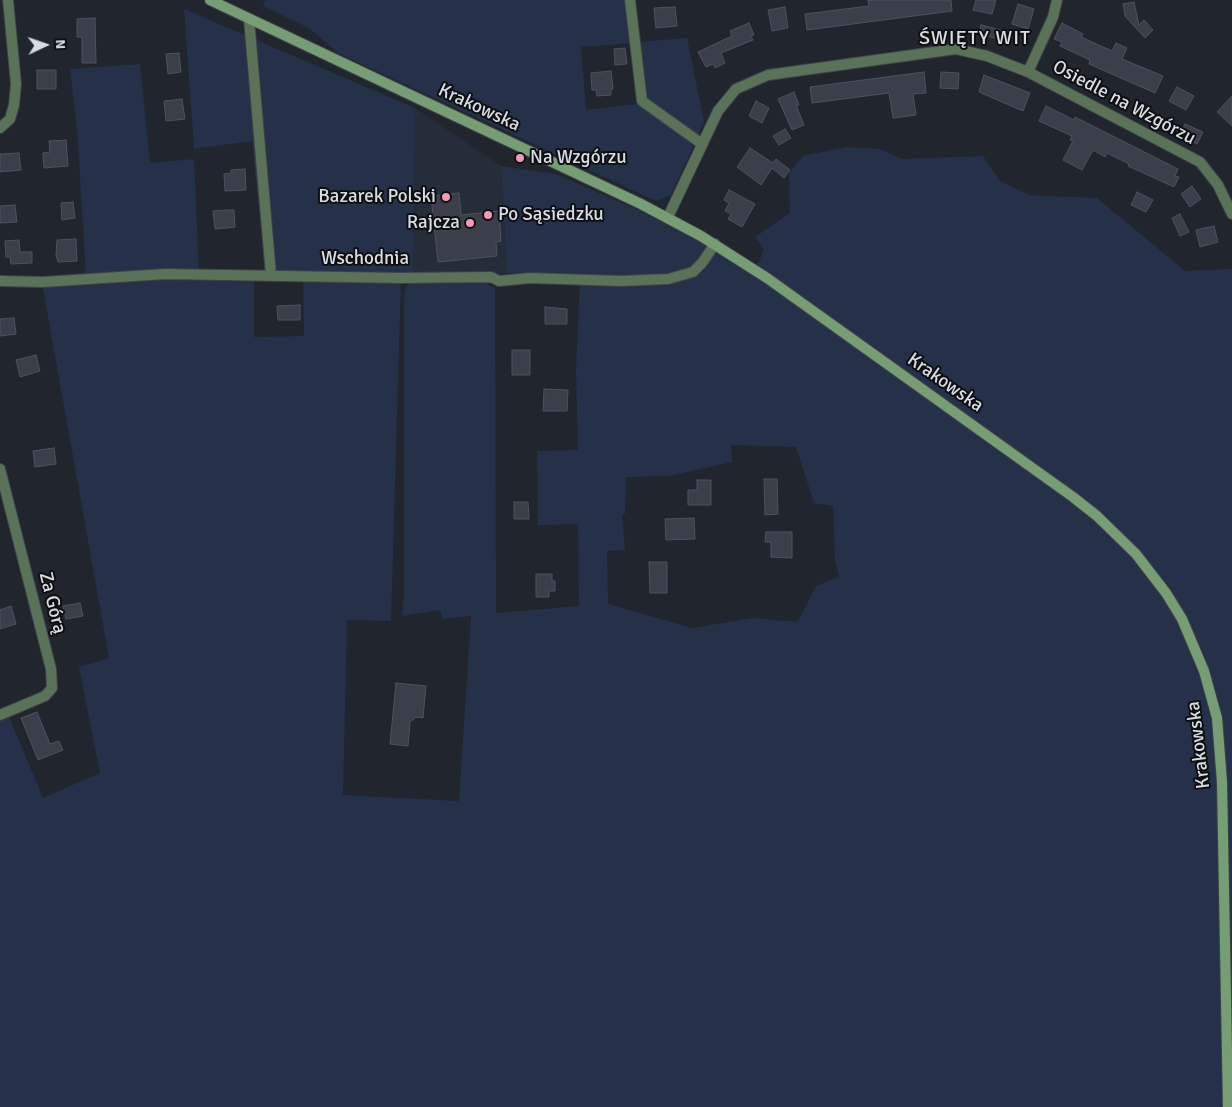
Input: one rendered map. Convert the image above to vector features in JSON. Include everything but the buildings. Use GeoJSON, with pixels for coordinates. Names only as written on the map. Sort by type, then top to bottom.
{"type":"FeatureCollection","features":[{"type":"Feature","properties":{"kind":"main road","name":"Krakowska"},"geometry":{"type":"LineString","coordinates":[[210,0],[668,218],[715,244],[775,284],[1073,497],[1129,547],[1166,593],[1185,626],[1204,671],[1217,718],[1220,743],[1228,1107]]}},
{"type":"Feature","properties":{"kind":"street"},"geometry":{"type":"LineString","coordinates":[[0,128],[10,119],[14,105],[16,84],[8,0]]}},
{"type":"Feature","properties":{"kind":"street"},"geometry":{"type":"LineString","coordinates":[[630,0],[642,101],[702,144]]}},
{"type":"Feature","properties":{"kind":"street"},"geometry":{"type":"LineString","coordinates":[[1028,72],[1053,17],[1057,0]]}},
{"type":"Feature","properties":{"kind":"street"},"geometry":{"type":"LineString","coordinates":[[249,19],[271,275]]}},
{"type":"Feature","properties":{"kind":"street","name":"Osiedle na Wzgórzu"},"geometry":{"type":"LineString","coordinates":[[668,218],[702,144],[726,99],[736,89],[768,75],[956,50],[987,56],[1028,72],[1200,162],[1218,185],[1232,214]]}},
{"type":"Feature","properties":{"kind":"street","name":"Wschodnia"},"geometry":{"type":"LineString","coordinates":[[0,281],[43,282],[165,274],[400,278],[491,277],[499,281],[530,278],[620,281],[668,279],[693,272],[702,263],[715,244]]}},
{"type":"Feature","properties":{"kind":"street","name":"Za Górą"},"geometry":{"type":"LineString","coordinates":[[0,470],[50,669],[52,688],[45,696],[0,715]]}},
{"type":"Feature","properties":{"kind":"shaded area"},"geometry":{"type":"Polygon","coordinates":[[[265,0],[627,0],[631,43],[581,47],[586,110],[637,104],[683,135],[693,147],[671,195],[656,201],[338,53],[309,28],[263,6],[265,0]]]}},
{"type":"Feature","properties":{"kind":"shaded area"},"geometry":{"type":"Polygon","coordinates":[[[184,9],[415,108],[413,277],[401,279],[391,621],[347,620],[343,795],[459,801],[471,616],[443,619],[440,610],[402,616],[404,592],[404,297],[409,283],[416,281],[487,283],[495,289],[496,613],[579,606],[578,524],[538,525],[537,451],[578,450],[576,370],[580,279],[579,277],[507,273],[501,166],[556,174],[715,244],[755,271],[764,250],[755,237],[790,213],[789,173],[803,156],[846,147],[880,149],[902,159],[983,156],[1000,181],[1029,195],[1097,198],[1185,271],[1232,269],[1232,1107],[0,1107],[0,713],[7,712],[43,798],[100,773],[79,667],[109,658],[42,283],[130,278],[254,281],[254,337],[304,336],[303,281],[265,273],[252,141],[194,149],[184,9]],[[731,445],[732,462],[669,476],[626,477],[625,514],[622,514],[625,550],[607,551],[608,604],[692,628],[754,618],[798,622],[816,586],[839,577],[835,560],[833,506],[814,503],[796,447],[731,445]]]}},
{"type":"Feature","properties":{"kind":"shaded area"},"geometry":{"type":"Polygon","coordinates":[[[687,38],[704,122],[697,137],[648,101],[638,42],[687,38]]]}},
{"type":"Feature","properties":{"kind":"shaded area"},"geometry":{"type":"Polygon","coordinates":[[[140,64],[150,163],[194,159],[199,273],[133,271],[86,275],[77,128],[70,69],[140,64]]]}},
{"type":"Feature","properties":{"kind":"shaded area"},"geometry":{"type":"Polygon","coordinates":[[[415,108],[501,166],[507,273],[413,277],[415,108]]]}},
{"type":"Feature","properties":{"kind":"place","name":"Na Wzgórzu"},"geometry":{"type":"Point","coordinates":[520,158]}},
{"type":"Feature","properties":{"kind":"place","name":"Bazarek Polski"},"geometry":{"type":"Point","coordinates":[446,197]}},
{"type":"Feature","properties":{"kind":"place","name":"Po Sąsiedzku"},"geometry":{"type":"Point","coordinates":[488,215]}},
{"type":"Feature","properties":{"kind":"place","name":"Rajcza"},"geometry":{"type":"Point","coordinates":[470,223]}},
{"type":"Feature","properties":{"kind":"district","name":"ŚWIĘTY WIT"},"geometry":{"type":"Point","coordinates":[975,39]}}]}
